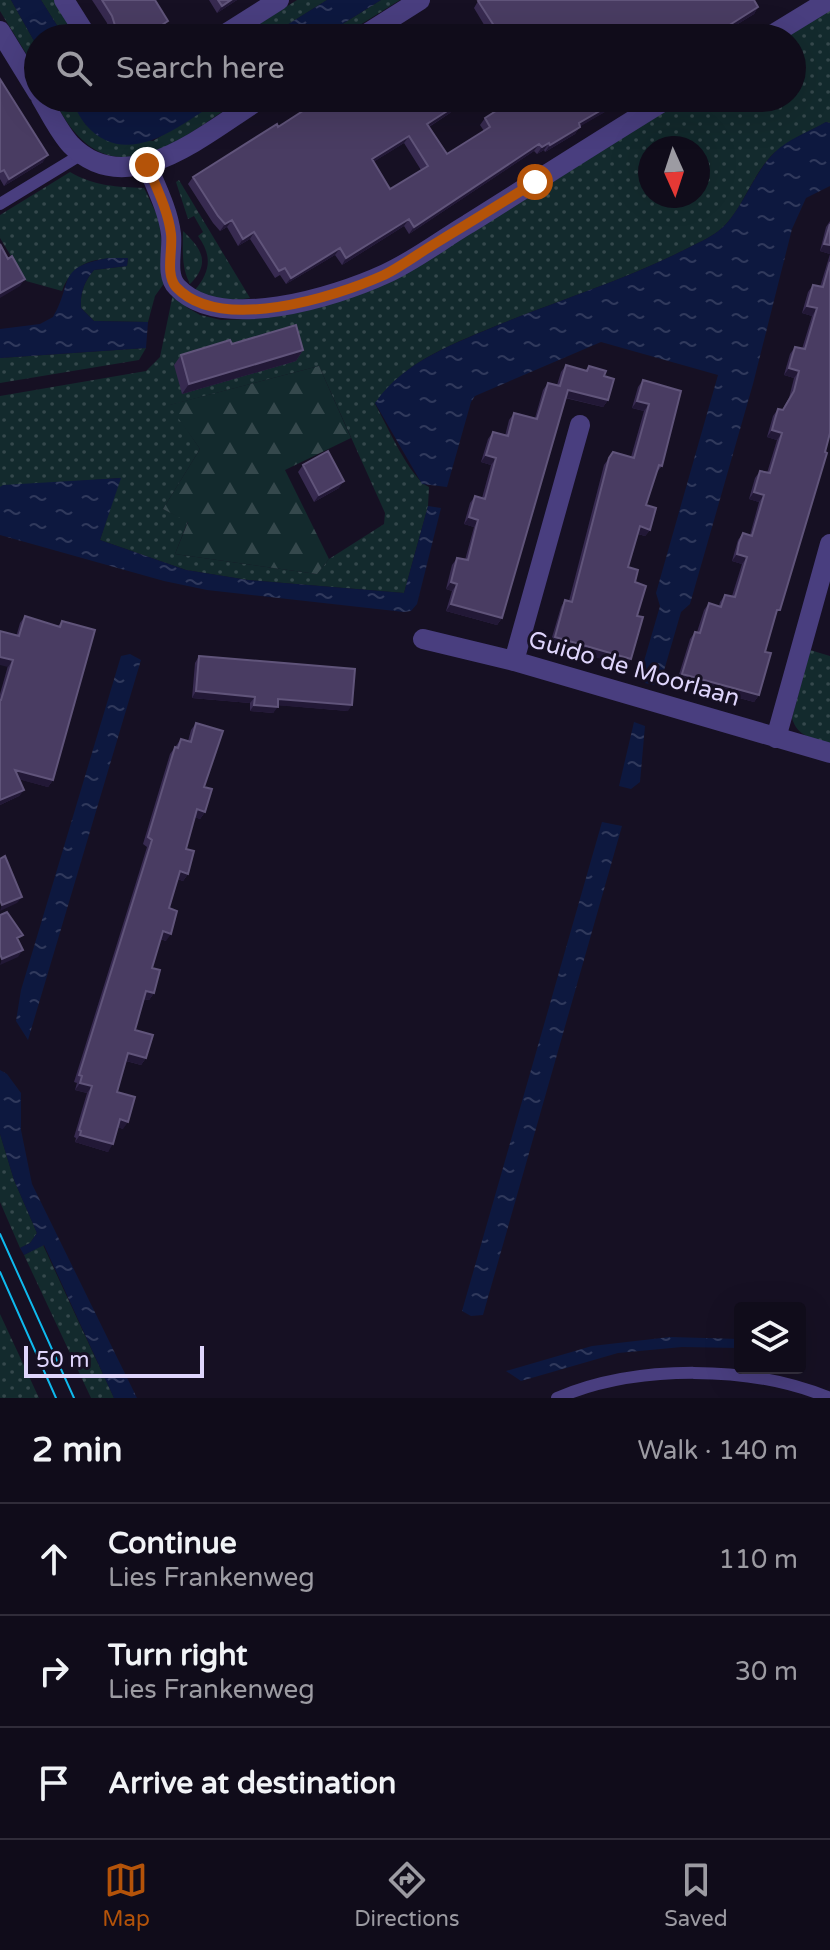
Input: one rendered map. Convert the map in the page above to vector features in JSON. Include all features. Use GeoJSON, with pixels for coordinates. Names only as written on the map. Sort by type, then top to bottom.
{"type":"FeatureCollection","features":[{"type":"Feature","properties":{"kind":"street"},"geometry":{"type":"LineString","coordinates":[[64,0],[79,24]]}},
{"type":"Feature","properties":{"kind":"street"},"geometry":{"type":"LineString","coordinates":[[241,24],[279,0]]}},
{"type":"Feature","properties":{"kind":"street"},"geometry":{"type":"LineString","coordinates":[[382,24],[420,0]]}},
{"type":"Feature","properties":{"kind":"street"},"geometry":{"type":"LineString","coordinates":[[783,24],[803,7],[829,0]]}},
{"type":"Feature","properties":{"kind":"street"},"geometry":{"type":"LineString","coordinates":[[2,38],[24,72]]}},
{"type":"Feature","properties":{"kind":"street"},"geometry":{"type":"LineString","coordinates":[[50,112],[69,143],[82,154],[122,169],[147,165],[182,148],[240,112]]}},
{"type":"Feature","properties":{"kind":"street"},"geometry":{"type":"LineString","coordinates":[[147,165],[171,231],[171,275],[174,284],[188,297],[206,305],[247,308],[280,306],[313,301],[386,274],[646,112]]}},
{"type":"Feature","properties":{"kind":"street"},"geometry":{"type":"LineString","coordinates":[[514,661],[580,425]]}},
{"type":"Feature","properties":{"kind":"street"},"geometry":{"type":"LineString","coordinates":[[776,738],[830,544]]}},
{"type":"Feature","properties":{"kind":"street","name":"Guido de Moorlaan"},"geometry":{"type":"LineString","coordinates":[[423,639],[514,661],[830,753]]}},
{"type":"Feature","properties":{"kind":"lane"},"geometry":{"type":"LineString","coordinates":[[0,204],[82,154]]}},
{"type":"Feature","properties":{"kind":"lane"},"geometry":{"type":"LineString","coordinates":[[557,1398],[626,1378],[686,1374],[751,1376],[806,1388],[830,1398]]}},
{"type":"Feature","properties":{"kind":"green space"},"geometry":{"type":"Polygon","coordinates":[[[0,0],[11,0],[24,24],[24,50],[0,11],[0,0]]]}},
{"type":"Feature","properties":{"kind":"green space"},"geometry":{"type":"Polygon","coordinates":[[[41,0],[55,0],[70,24],[56,24],[41,0]]]}},
{"type":"Feature","properties":{"kind":"green space"},"geometry":{"type":"Polygon","coordinates":[[[297,0],[327,0],[288,24],[259,24],[297,0]]]}},
{"type":"Feature","properties":{"kind":"green space"},"geometry":{"type":"Polygon","coordinates":[[[381,0],[400,0],[361,24],[342,24],[381,0]]]}},
{"type":"Feature","properties":{"kind":"green space"},"geometry":{"type":"Polygon","coordinates":[[[830,8],[830,123],[826,122],[799,136],[774,153],[722,228],[702,241],[644,268],[432,354],[400,376],[375,404],[406,462],[429,487],[428,506],[404,593],[248,580],[186,570],[100,540],[120,478],[0,487],[0,396],[146,371],[160,357],[173,294],[200,315],[221,320],[255,319],[297,312],[425,261],[664,112],[806,112],[804,24],[830,8]],[[319,366],[170,405],[200,449],[163,509],[188,521],[175,554],[317,574],[329,559],[384,524],[385,513],[319,366]]]}},
{"type":"Feature","properties":{"kind":"green space"},"geometry":{"type":"Polygon","coordinates":[[[61,112],[78,112],[86,125],[153,141],[200,112],[222,112],[181,139],[136,156],[114,156],[93,148],[61,112]]]}},
{"type":"Feature","properties":{"kind":"green space"},"geometry":{"type":"Polygon","coordinates":[[[70,172],[97,183],[144,188],[159,219],[165,282],[155,296],[148,322],[94,321],[81,308],[83,288],[94,270],[127,266],[128,258],[97,260],[80,266],[62,291],[26,281],[0,238],[0,215],[70,172]]]}},
{"type":"Feature","properties":{"kind":"green space"},"geometry":{"type":"Polygon","coordinates":[[[179,180],[250,298],[222,299],[195,290],[207,270],[207,256],[198,236],[203,232],[194,216],[188,219],[176,182],[179,180]]]}},
{"type":"Feature","properties":{"kind":"green space"},"geometry":{"type":"Polygon","coordinates":[[[183,231],[202,256],[197,276],[190,284],[184,265],[183,231]]]}},
{"type":"Feature","properties":{"kind":"green space"},"geometry":{"type":"Polygon","coordinates":[[[146,348],[139,360],[0,383],[0,358],[146,348]]]}},
{"type":"Feature","properties":{"kind":"green space"},"geometry":{"type":"Polygon","coordinates":[[[319,366],[351,438],[285,470],[329,559],[317,574],[175,554],[188,522],[163,509],[200,449],[169,405],[319,366]]]}},
{"type":"Feature","properties":{"kind":"green space"},"geometry":{"type":"Polygon","coordinates":[[[810,650],[830,656],[830,744],[802,733],[792,718],[810,650]]]}},
{"type":"Feature","properties":{"kind":"green space"},"geometry":{"type":"Polygon","coordinates":[[[0,1134],[14,1180],[37,1233],[30,1243],[20,1248],[0,1202],[0,1134]]]}},
{"type":"Feature","properties":{"kind":"green space"},"geometry":{"type":"Polygon","coordinates":[[[43,1245],[114,1398],[91,1398],[24,1255],[43,1245]]]}},
{"type":"Feature","properties":{"kind":"green space"},"geometry":{"type":"Polygon","coordinates":[[[0,1314],[39,1398],[0,1398],[0,1314]]]}},
{"type":"Feature","properties":{"kind":"water"},"geometry":{"type":"Polygon","coordinates":[[[11,0],[41,0],[56,24],[24,24],[11,0]]]}},
{"type":"Feature","properties":{"kind":"water"},"geometry":{"type":"Polygon","coordinates":[[[327,0],[381,0],[342,24],[288,24],[327,0]]]}},
{"type":"Feature","properties":{"kind":"water"},"geometry":{"type":"Polygon","coordinates":[[[78,112],[202,112],[174,130],[138,144],[120,144],[102,139],[86,125],[78,112]]]}},
{"type":"Feature","properties":{"kind":"water"},"geometry":{"type":"Polygon","coordinates":[[[826,122],[830,123],[830,186],[806,198],[792,229],[753,384],[690,604],[681,612],[661,681],[653,685],[645,683],[640,675],[660,606],[656,593],[718,375],[601,342],[475,396],[447,487],[422,484],[375,403],[401,375],[433,354],[644,268],[711,236],[729,220],[774,153],[826,122]]]}},
{"type":"Feature","properties":{"kind":"water"},"geometry":{"type":"Polygon","coordinates":[[[109,258],[128,258],[127,266],[94,270],[83,288],[81,308],[94,321],[148,322],[146,348],[0,358],[0,329],[40,324],[53,317],[73,271],[109,258]]]}},
{"type":"Feature","properties":{"kind":"water"},"geometry":{"type":"Polygon","coordinates":[[[121,478],[100,540],[186,570],[248,580],[404,593],[428,506],[441,508],[417,604],[411,611],[404,612],[207,590],[0,535],[0,487],[3,485],[121,478]]]}},
{"type":"Feature","properties":{"kind":"water"},"geometry":{"type":"Polygon","coordinates":[[[130,654],[141,660],[28,1040],[16,1021],[21,990],[121,656],[130,654]]]}},
{"type":"Feature","properties":{"kind":"water"},"geometry":{"type":"Polygon","coordinates":[[[634,722],[645,726],[640,782],[631,789],[619,786],[634,722]]]}},
{"type":"Feature","properties":{"kind":"water"},"geometry":{"type":"Polygon","coordinates":[[[602,822],[622,826],[483,1315],[471,1316],[462,1311],[602,822]]]}},
{"type":"Feature","properties":{"kind":"water"},"geometry":{"type":"Polygon","coordinates":[[[0,1070],[7,1074],[21,1093],[21,1130],[32,1184],[137,1398],[114,1398],[44,1245],[24,1255],[20,1248],[30,1243],[37,1233],[14,1180],[0,1134],[0,1070]]]}},
{"type":"Feature","properties":{"kind":"water"},"geometry":{"type":"Polygon","coordinates":[[[670,1337],[734,1339],[734,1348],[682,1347],[618,1353],[521,1381],[506,1371],[592,1346],[670,1337]]]}},
{"type":"Feature","properties":{"kind":"building"},"geometry":{"type":"Polygon","coordinates":[[[102,0],[155,0],[168,21],[163,24],[115,24],[102,0]]]}},
{"type":"Feature","properties":{"kind":"building"},"geometry":{"type":"Polygon","coordinates":[[[754,0],[758,7],[731,24],[493,24],[478,1],[754,0]]]}},
{"type":"Feature","properties":{"kind":"building"},"geometry":{"type":"Polygon","coordinates":[[[0,79],[48,155],[9,179],[4,170],[0,172],[0,79]]]}},
{"type":"Feature","properties":{"kind":"building"},"geometry":{"type":"Polygon","coordinates":[[[301,112],[446,112],[427,124],[447,154],[490,127],[485,118],[494,112],[598,112],[550,145],[542,147],[539,144],[414,227],[409,219],[346,258],[340,248],[291,278],[285,268],[279,271],[254,232],[243,239],[232,220],[225,224],[193,177],[277,124],[278,127],[301,112]],[[409,136],[372,159],[390,189],[428,166],[409,136]]]}},
{"type":"Feature","properties":{"kind":"building"},"geometry":{"type":"Polygon","coordinates":[[[830,224],[830,245],[824,244],[830,224]]]}},
{"type":"Feature","properties":{"kind":"building"},"geometry":{"type":"Polygon","coordinates":[[[0,244],[8,259],[12,256],[25,279],[0,293],[0,244]]]}},
{"type":"Feature","properties":{"kind":"building"},"geometry":{"type":"Polygon","coordinates":[[[830,262],[830,433],[827,453],[765,652],[771,653],[759,695],[682,674],[695,632],[700,633],[709,603],[721,607],[725,595],[735,597],[747,557],[737,554],[739,543],[743,533],[752,536],[764,495],[754,492],[760,471],[770,473],[782,433],[772,430],[775,419],[778,409],[783,410],[794,391],[799,371],[789,368],[792,357],[795,347],[805,349],[817,308],[807,306],[813,285],[823,287],[830,262]]]}},
{"type":"Feature","properties":{"kind":"building"},"geometry":{"type":"Polygon","coordinates":[[[296,325],[303,350],[189,384],[181,355],[296,325]]]}},
{"type":"Feature","properties":{"kind":"building"},"geometry":{"type":"Polygon","coordinates":[[[566,365],[587,371],[589,366],[606,371],[604,376],[614,379],[608,400],[568,390],[502,618],[451,604],[457,584],[451,582],[457,558],[468,560],[478,520],[469,517],[475,496],[485,499],[496,458],[486,455],[493,432],[508,436],[514,413],[537,419],[548,383],[560,386],[566,365]]]}},
{"type":"Feature","properties":{"kind":"building"},"geometry":{"type":"Polygon","coordinates":[[[643,380],[681,391],[662,466],[659,465],[646,505],[656,508],[650,530],[640,526],[628,567],[638,570],[635,582],[646,586],[637,616],[643,617],[631,659],[555,637],[565,600],[572,602],[609,458],[613,452],[634,458],[649,404],[637,401],[643,380]]]}},
{"type":"Feature","properties":{"kind":"building"},"geometry":{"type":"Polygon","coordinates":[[[328,451],[344,481],[319,495],[303,465],[328,451]]]}},
{"type":"Feature","properties":{"kind":"building"},"geometry":{"type":"Polygon","coordinates":[[[25,616],[60,627],[62,621],[95,630],[53,780],[15,770],[24,790],[0,800],[0,700],[13,660],[0,657],[0,631],[19,636],[25,616]]]}},
{"type":"Feature","properties":{"kind":"building"},"geometry":{"type":"Polygon","coordinates":[[[199,656],[355,669],[352,705],[278,699],[278,707],[254,705],[255,697],[196,691],[199,656]]]}},
{"type":"Feature","properties":{"kind":"building"},"geometry":{"type":"Polygon","coordinates":[[[196,723],[223,731],[204,787],[212,789],[205,812],[197,809],[186,849],[194,851],[188,874],[180,871],[169,908],[177,911],[171,934],[163,931],[152,968],[160,970],[154,993],[146,991],[135,1030],[153,1035],[146,1058],[128,1053],[117,1092],[135,1097],[128,1122],[120,1119],[113,1144],[80,1135],[92,1086],[80,1083],[82,1076],[79,1075],[152,840],[148,837],[175,747],[178,748],[181,739],[191,742],[196,723]]]}},
{"type":"Feature","properties":{"kind":"building"},"geometry":{"type":"Polygon","coordinates":[[[5,856],[22,897],[2,905],[0,859],[5,856]]]}},
{"type":"Feature","properties":{"kind":"building"},"geometry":{"type":"Polygon","coordinates":[[[7,912],[23,935],[17,938],[23,950],[2,959],[0,915],[7,912]]]}},
{"type":"Feature","properties":{"kind":"tram line"},"geometry":{"type":"LineString","coordinates":[[0,1234],[74,1398]]}},
{"type":"Feature","properties":{"kind":"tram line"},"geometry":{"type":"LineString","coordinates":[[0,1272],[56,1398]]}},
{"type":"Feature","properties":{"kind":"route"},"geometry":{"type":"LineString","coordinates":[[147,165],[171,231],[171,275],[174,284],[188,297],[206,305],[225,308],[313,301],[386,274],[535,182]]}}]}
